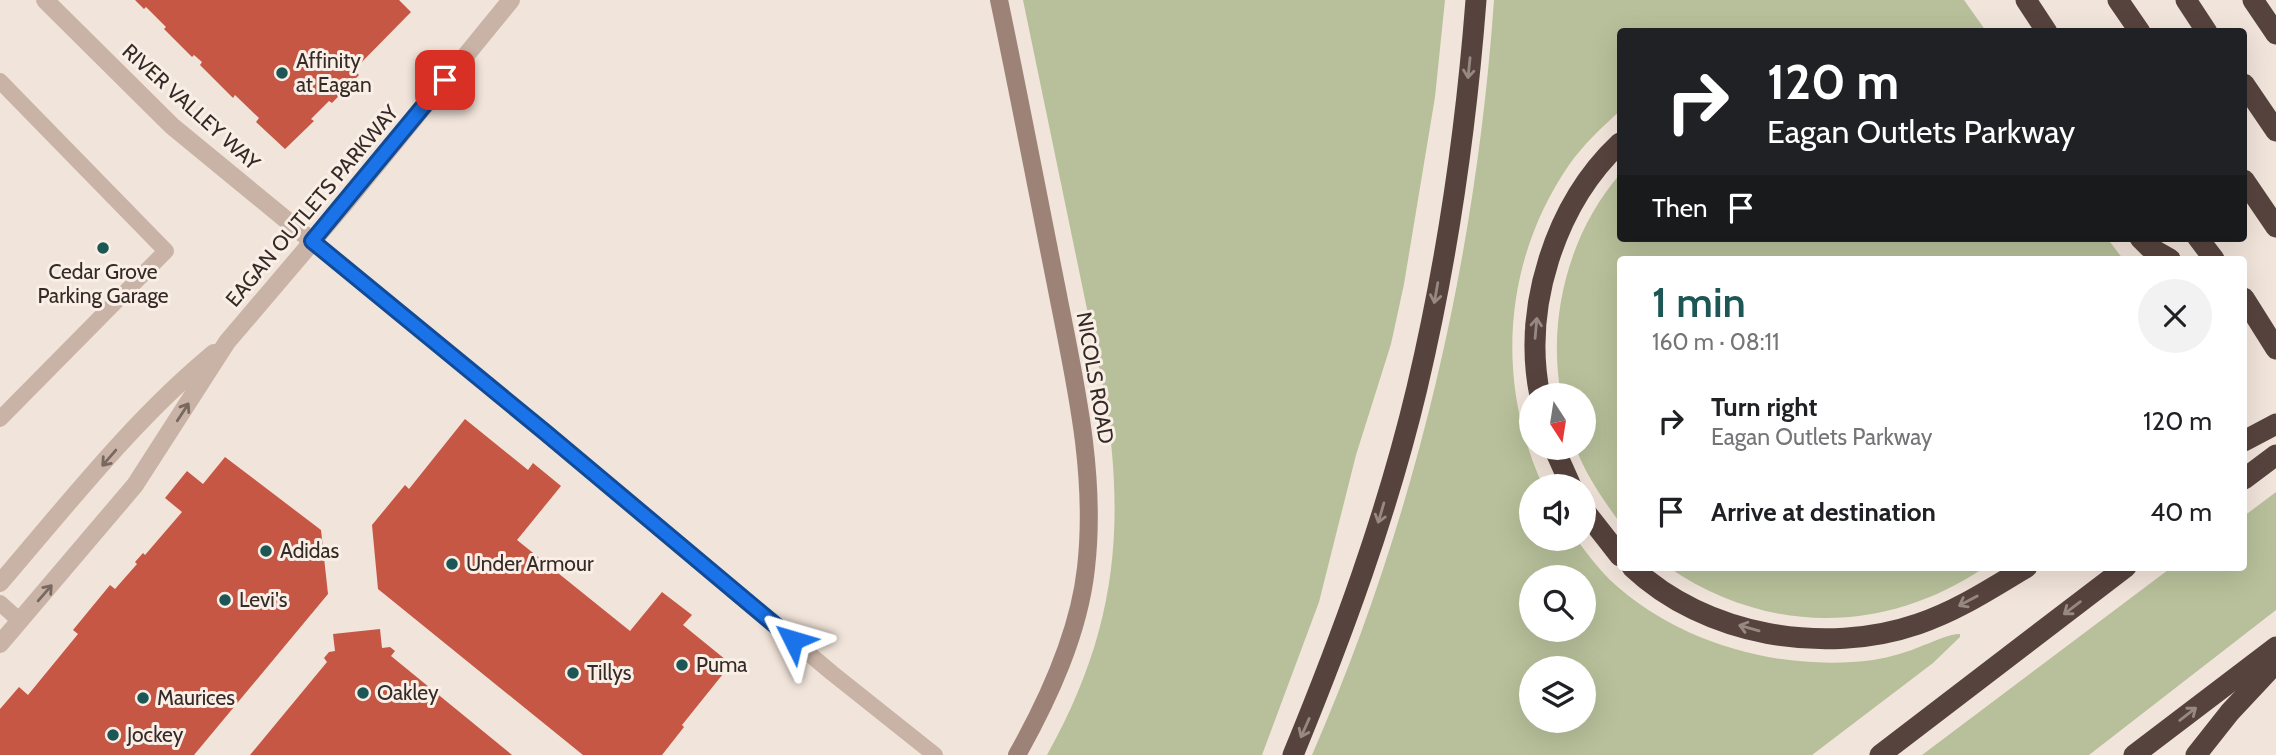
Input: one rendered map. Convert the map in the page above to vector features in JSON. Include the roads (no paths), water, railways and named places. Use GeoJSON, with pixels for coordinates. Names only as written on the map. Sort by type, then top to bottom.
{"type":"FeatureCollection","features":[{"type":"Feature","properties":{"kind":"highway"},"geometry":{"type":"LineString","coordinates":[[1293,755],[1336,650],[1365,564],[1417,388],[1455,184],[1476,0]]}},
{"type":"Feature","properties":{"kind":"highway"},"geometry":{"type":"LineString","coordinates":[[2026,0],[2044,28]]}},
{"type":"Feature","properties":{"kind":"highway"},"geometry":{"type":"LineString","coordinates":[[2118,0],[2137,28]]}},
{"type":"Feature","properties":{"kind":"highway"},"geometry":{"type":"LineString","coordinates":[[2186,0],[2204,28]]}},
{"type":"Feature","properties":{"kind":"highway"},"geometry":{"type":"LineString","coordinates":[[2253,0],[2276,34]]}},
{"type":"Feature","properties":{"kind":"highway"},"geometry":{"type":"LineString","coordinates":[[2247,88],[2276,131]]}},
{"type":"Feature","properties":{"kind":"highway"},"geometry":{"type":"LineString","coordinates":[[1539,383],[1535,352],[1537,316],[1557,239],[1583,187],[1617,146]]}},
{"type":"Feature","properties":{"kind":"highway"},"geometry":{"type":"LineString","coordinates":[[2247,184],[2276,227]]}},
{"type":"Feature","properties":{"kind":"highway"},"geometry":{"type":"LineString","coordinates":[[2144,242],[2165,256]]}},
{"type":"Feature","properties":{"kind":"highway"},"geometry":{"type":"LineString","coordinates":[[2201,242],[2212,256]]}},
{"type":"Feature","properties":{"kind":"highway"},"geometry":{"type":"LineString","coordinates":[[2247,303],[2276,349]]}},
{"type":"Feature","properties":{"kind":"highway"},"geometry":{"type":"LineString","coordinates":[[2247,439],[2276,424]]}},
{"type":"Feature","properties":{"kind":"highway"},"geometry":{"type":"LineString","coordinates":[[2247,477],[2276,455]]}},
{"type":"Feature","properties":{"kind":"highway"},"geometry":{"type":"LineString","coordinates":[[1596,525],[1617,552]]}},
{"type":"Feature","properties":{"kind":"highway"},"geometry":{"type":"LineString","coordinates":[[1637,571],[1673,597],[1712,617],[1775,635],[1828,640],[1882,635],[1920,624],[1968,602],[2020,571]]}},
{"type":"Feature","properties":{"kind":"highway"},"geometry":{"type":"LineString","coordinates":[[1880,755],[2121,571]]}},
{"type":"Feature","properties":{"kind":"highway"},"geometry":{"type":"LineString","coordinates":[[2196,755],[2250,677],[2276,647]]}},
{"type":"Feature","properties":{"kind":"highway"},"geometry":{"type":"LineString","coordinates":[[2134,755],[2250,677],[2276,663]]}},
{"type":"Feature","properties":{"kind":"street","name":"RIVER VALLEY WAY"},"geometry":{"type":"LineString","coordinates":[[45,0],[172,126],[312,241]]}},
{"type":"Feature","properties":{"kind":"street","name":"EAGAN OUTLETS PARKWAY"},"geometry":{"type":"LineString","coordinates":[[0,644],[135,485],[228,342],[510,0]]}},
{"type":"Feature","properties":{"kind":"street","name":"NICOLS ROAD"},"geometry":{"type":"LineString","coordinates":[[999,0],[1083,426],[1090,510],[1086,569],[1073,630],[1040,714],[1017,755]]}},
{"type":"Feature","properties":{"kind":"street","name":"EAGAN OUTLETS PARKWAY"},"geometry":{"type":"LineString","coordinates":[[0,583],[141,421],[187,376],[228,342]]}},
{"type":"Feature","properties":{"kind":"lane"},"geometry":{"type":"LineString","coordinates":[[0,81],[166,251],[0,419]]}},
{"type":"Feature","properties":{"kind":"lane"},"geometry":{"type":"LineString","coordinates":[[312,241],[935,755]]}},
{"type":"Feature","properties":{"kind":"lane"},"geometry":{"type":"LineString","coordinates":[[0,603],[20,621]]}},
{"type":"Feature","properties":{"kind":"place","name":"Affinity at Eagan"},"geometry":{"type":"Point","coordinates":[282,73]}},
{"type":"Feature","properties":{"kind":"place","name":"Cedar Grove Parking Garage"},"geometry":{"type":"Point","coordinates":[103,248]}},
{"type":"Feature","properties":{"kind":"place","name":"Adidas"},"geometry":{"type":"Point","coordinates":[266,551]}},
{"type":"Feature","properties":{"kind":"place","name":"Under Armour"},"geometry":{"type":"Point","coordinates":[452,564]}},
{"type":"Feature","properties":{"kind":"place","name":"Levi's"},"geometry":{"type":"Point","coordinates":[225,600]}},
{"type":"Feature","properties":{"kind":"place","name":"Puma"},"geometry":{"type":"Point","coordinates":[682,665]}},
{"type":"Feature","properties":{"kind":"place","name":"Tillys"},"geometry":{"type":"Point","coordinates":[573,673]}},
{"type":"Feature","properties":{"kind":"place","name":"Oakley"},"geometry":{"type":"Point","coordinates":[363,693]}},
{"type":"Feature","properties":{"kind":"place","name":"Maurices"},"geometry":{"type":"Point","coordinates":[143,698]}},
{"type":"Feature","properties":{"kind":"place","name":"Jockey"},"geometry":{"type":"Point","coordinates":[113,735]}}]}
